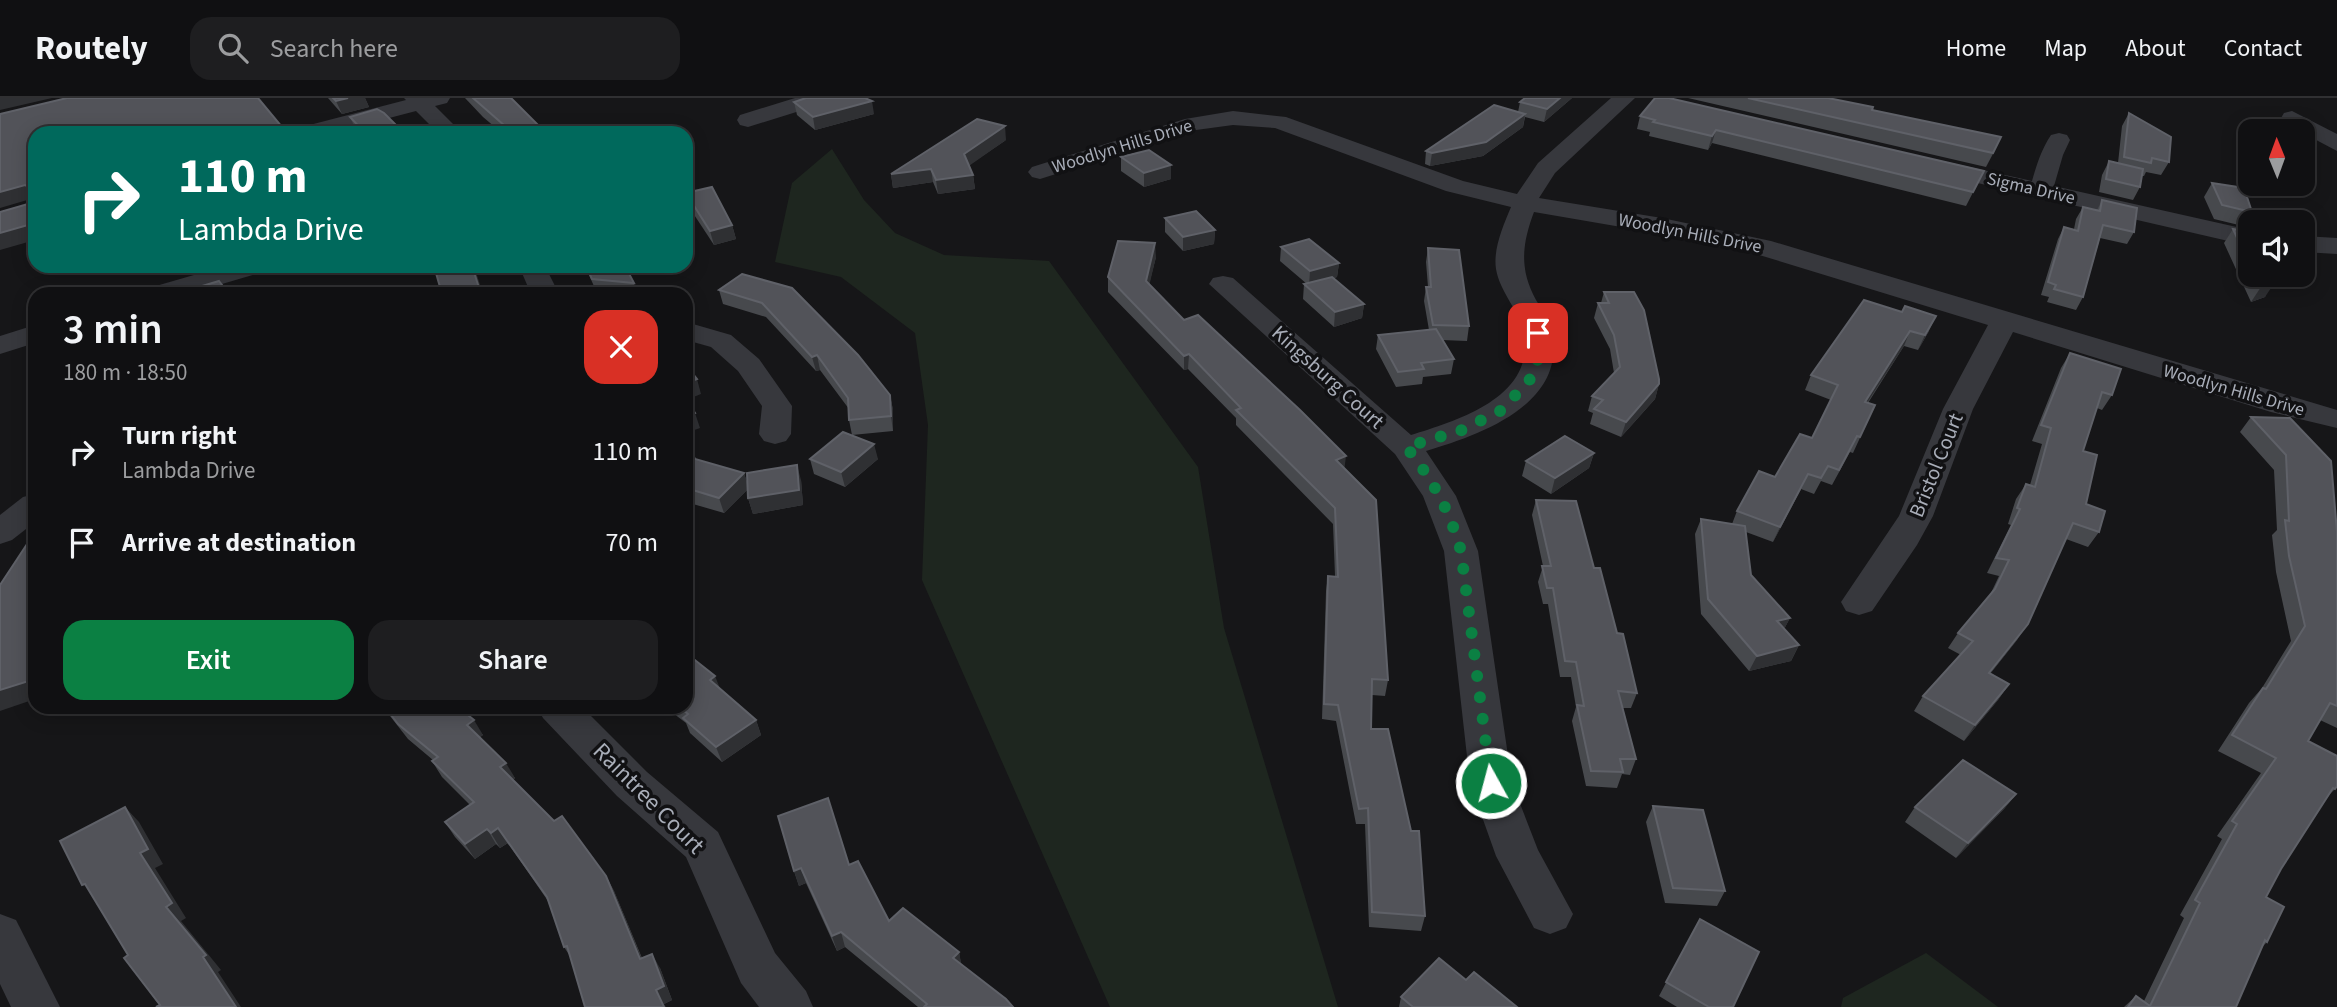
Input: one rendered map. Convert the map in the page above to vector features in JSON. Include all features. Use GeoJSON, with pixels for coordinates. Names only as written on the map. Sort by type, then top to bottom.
{"type":"FeatureCollection","features":[{"type":"Feature","properties":{"kind":"street"},"geometry":{"type":"LineString","coordinates":[[748,120],[817,98]]}},
{"type":"Feature","properties":{"kind":"street"},"geometry":{"type":"LineString","coordinates":[[1406,447],[1462,430],[1502,410],[1532,377],[1539,355],[1538,333],[1510,270],[1509,257],[1525,203],[1541,173],[1624,98]]}},
{"type":"Feature","properties":{"kind":"street"},"geometry":{"type":"LineString","coordinates":[[331,126],[425,100],[445,126]]}},
{"type":"Feature","properties":{"kind":"street","name":"Woodlyn Hills Drive"},"geometry":{"type":"LineString","coordinates":[[1040,172],[1185,125],[1210,120],[1246,118],[1293,125],[1455,186],[1525,203],[1662,226],[1762,247],[2337,419]]}},
{"type":"Feature","properties":{"kind":"street"},"geometry":{"type":"LineString","coordinates":[[2292,118],[2337,144]]}},
{"type":"Feature","properties":{"kind":"street"},"geometry":{"type":"LineString","coordinates":[[2041,191],[2051,155],[2059,140]]}},
{"type":"Feature","properties":{"kind":"street","name":"Sigma Drive"},"geometry":{"type":"LineString","coordinates":[[1905,159],[2238,235]]}},
{"type":"Feature","properties":{"kind":"street"},"geometry":{"type":"LineString","coordinates":[[2315,245],[2337,246]]}},
{"type":"Feature","properties":{"kind":"street"},"geometry":{"type":"LineString","coordinates":[[183,287],[230,273]]}},
{"type":"Feature","properties":{"kind":"street","name":"Kingsburg Court"},"geometry":{"type":"LineString","coordinates":[[1223,284],[1406,447],[1426,470],[1452,519],[1461,551],[1491,783],[1518,856],[1550,914]]}},
{"type":"Feature","properties":{"kind":"street","name":"Bristol Court"},"geometry":{"type":"LineString","coordinates":[[1859,602],[1900,545],[1916,516],[1958,410],[2004,321]]}},
{"type":"Feature","properties":{"kind":"street"},"geometry":{"type":"LineString","coordinates":[[693,333],[721,341],[749,366],[776,406],[775,434]]}},
{"type":"Feature","properties":{"kind":"street"},"geometry":{"type":"LineString","coordinates":[[0,345],[28,336]]}},
{"type":"Feature","properties":{"kind":"street"},"geometry":{"type":"LineString","coordinates":[[0,532],[28,510]]}},
{"type":"Feature","properties":{"kind":"street","name":"Raintree Court"},"geometry":{"type":"LineString","coordinates":[[564,714],[632,784],[703,845],[758,968],[789,1007]]}},
{"type":"Feature","properties":{"kind":"street"},"geometry":{"type":"LineString","coordinates":[[0,935],[36,1007]]}},
{"type":"Feature","properties":{"kind":"shaded area"},"geometry":{"type":"Polygon","coordinates":[[[832,149],[864,200],[895,233],[944,255],[1049,261],[1198,467],[1224,628],[1338,1007],[1110,1007],[922,580],[928,425],[915,333],[841,277],[775,262],[792,183],[832,149]]]}},
{"type":"Feature","properties":{"kind":"shaded area"},"geometry":{"type":"Polygon","coordinates":[[[1926,953],[1998,1007],[1841,1007],[1843,998],[1926,953]]]}},
{"type":"Feature","properties":{"kind":"building"},"geometry":{"type":"Polygon","coordinates":[[[67,98],[258,98],[281,126],[28,126],[28,186],[0,192],[0,114],[67,98]]]}},
{"type":"Feature","properties":{"kind":"building"},"geometry":{"type":"Polygon","coordinates":[[[473,98],[511,98],[539,126],[505,126],[473,98]]]}},
{"type":"Feature","properties":{"kind":"building"},"geometry":{"type":"Polygon","coordinates":[[[806,98],[865,98],[872,101],[813,117],[794,102],[806,98]]]}},
{"type":"Feature","properties":{"kind":"building"},"geometry":{"type":"Polygon","coordinates":[[[1525,98],[1560,98],[1547,109],[1520,102],[1525,98]]]}},
{"type":"Feature","properties":{"kind":"building"},"geometry":{"type":"Polygon","coordinates":[[[1655,98],[1669,98],[1984,171],[1973,192],[1716,130],[1712,136],[1653,122],[1655,120],[1640,116],[1655,98]]]}},
{"type":"Feature","properties":{"kind":"building"},"geometry":{"type":"Polygon","coordinates":[[[1748,98],[1828,98],[2001,137],[1993,153],[1748,98]]]}},
{"type":"Feature","properties":{"kind":"building"},"geometry":{"type":"Polygon","coordinates":[[[1494,105],[1525,114],[1486,142],[1432,153],[1426,151],[1494,105]]]}},
{"type":"Feature","properties":{"kind":"building"},"geometry":{"type":"Polygon","coordinates":[[[377,109],[397,126],[358,126],[350,117],[377,109]]]}},
{"type":"Feature","properties":{"kind":"building"},"geometry":{"type":"Polygon","coordinates":[[[2129,113],[2171,137],[2169,162],[2152,158],[2151,163],[2124,157],[2129,113]]]}},
{"type":"Feature","properties":{"kind":"building"},"geometry":{"type":"Polygon","coordinates":[[[977,119],[1005,126],[964,154],[973,175],[936,180],[931,169],[891,174],[977,119]]]}},
{"type":"Feature","properties":{"kind":"building"},"geometry":{"type":"Polygon","coordinates":[[[1149,150],[1171,165],[1144,173],[1121,157],[1149,150]]]}},
{"type":"Feature","properties":{"kind":"building"},"geometry":{"type":"Polygon","coordinates":[[[2109,161],[2143,169],[2140,187],[2106,179],[2109,161]]]}},
{"type":"Feature","properties":{"kind":"building"},"geometry":{"type":"Polygon","coordinates":[[[2212,183],[2238,187],[2238,196],[2247,196],[2251,210],[2243,210],[2222,205],[2212,183]]]}},
{"type":"Feature","properties":{"kind":"building"},"geometry":{"type":"Polygon","coordinates":[[[712,187],[732,225],[710,231],[693,204],[693,191],[712,187]]]}},
{"type":"Feature","properties":{"kind":"building"},"geometry":{"type":"Polygon","coordinates":[[[2102,200],[2137,208],[2134,232],[2103,225],[2083,297],[2054,289],[2056,285],[2048,282],[2064,227],[2078,231],[2083,207],[2100,211],[2102,200]]]}},
{"type":"Feature","properties":{"kind":"building"},"geometry":{"type":"Polygon","coordinates":[[[28,204],[28,225],[0,233],[0,212],[28,204]]]}},
{"type":"Feature","properties":{"kind":"building"},"geometry":{"type":"Polygon","coordinates":[[[1196,211],[1215,230],[1183,237],[1165,218],[1196,211]]]}},
{"type":"Feature","properties":{"kind":"building"},"geometry":{"type":"Polygon","coordinates":[[[1309,239],[1339,263],[1310,271],[1281,247],[1309,239]]]}},
{"type":"Feature","properties":{"kind":"building"},"geometry":{"type":"Polygon","coordinates":[[[1118,241],[1155,243],[1146,281],[1184,320],[1198,315],[1300,410],[1346,456],[1336,460],[1376,500],[1388,680],[1372,679],[1371,729],[1388,729],[1411,831],[1419,831],[1425,916],[1372,912],[1368,808],[1359,809],[1338,705],[1324,704],[1328,576],[1338,577],[1335,508],[1236,410],[1241,408],[1189,354],[1184,356],[1108,277],[1118,241]]]}},
{"type":"Feature","properties":{"kind":"building"},"geometry":{"type":"Polygon","coordinates":[[[1428,248],[1459,250],[1469,326],[1433,325],[1426,287],[1431,287],[1428,248]]]}},
{"type":"Feature","properties":{"kind":"building"},"geometry":{"type":"Polygon","coordinates":[[[436,273],[474,273],[479,287],[440,287],[436,273]]]}},
{"type":"Feature","properties":{"kind":"building"},"geometry":{"type":"Polygon","coordinates":[[[589,273],[629,273],[634,283],[592,279],[589,273]]]}},
{"type":"Feature","properties":{"kind":"building"},"geometry":{"type":"Polygon","coordinates":[[[742,274],[792,288],[858,355],[890,395],[891,416],[849,420],[848,398],[817,355],[812,357],[762,303],[719,290],[742,274]]]}},
{"type":"Feature","properties":{"kind":"building"},"geometry":{"type":"Polygon","coordinates":[[[1332,277],[1364,304],[1335,312],[1304,284],[1332,277]]]}},
{"type":"Feature","properties":{"kind":"building"},"geometry":{"type":"Polygon","coordinates":[[[219,281],[224,287],[199,287],[219,281]]]}},
{"type":"Feature","properties":{"kind":"building"},"geometry":{"type":"Polygon","coordinates":[[[1604,292],[1634,292],[1644,310],[1659,379],[1659,384],[1626,422],[1594,409],[1603,400],[1592,396],[1620,367],[1614,335],[1598,303],[1609,303],[1604,292]]]}},
{"type":"Feature","properties":{"kind":"building"},"geometry":{"type":"Polygon","coordinates":[[[1864,300],[1902,312],[1905,306],[1936,316],[1925,335],[1910,331],[1865,402],[1875,405],[1860,437],[1857,436],[1839,470],[1828,466],[1821,478],[1808,474],[1780,527],[1737,511],[1759,471],[1775,477],[1800,434],[1812,438],[1838,385],[1811,375],[1864,300]]]}},
{"type":"Feature","properties":{"kind":"building"},"geometry":{"type":"Polygon","coordinates":[[[1436,329],[1454,359],[1421,363],[1424,369],[1398,372],[1378,335],[1436,329]]]}},
{"type":"Feature","properties":{"kind":"building"},"geometry":{"type":"Polygon","coordinates":[[[2070,353],[2121,369],[2112,395],[2102,392],[2083,451],[2097,455],[2086,504],[2105,511],[2099,532],[2073,523],[2028,624],[1989,673],[2009,684],[1975,725],[1923,696],[1973,641],[1958,633],[1995,589],[2009,560],[1996,558],[2020,509],[2017,508],[2026,484],[2035,487],[2051,428],[2041,425],[2070,353]]]}},
{"type":"Feature","properties":{"kind":"building"},"geometry":{"type":"Polygon","coordinates":[[[2251,417],[2290,418],[2331,461],[2337,532],[2337,706],[2330,703],[2308,741],[2337,756],[2337,786],[2333,788],[2281,869],[2266,897],[2284,907],[2267,942],[2265,940],[2236,1007],[2128,1007],[2136,996],[2150,1006],[2200,903],[2195,900],[2237,824],[2232,821],[2276,758],[2232,735],[2263,688],[2266,689],[2305,626],[2289,556],[2285,520],[2289,521],[2286,455],[2251,417]]]}},
{"type":"Feature","properties":{"kind":"building"},"geometry":{"type":"Polygon","coordinates":[[[843,432],[874,444],[841,472],[810,459],[843,432]]]}},
{"type":"Feature","properties":{"kind":"building"},"geometry":{"type":"Polygon","coordinates":[[[1565,436],[1594,453],[1555,478],[1526,461],[1565,436]]]}},
{"type":"Feature","properties":{"kind":"building"},"geometry":{"type":"Polygon","coordinates":[[[693,455],[695,459],[744,473],[719,498],[693,490],[693,455]]]}},
{"type":"Feature","properties":{"kind":"building"},"geometry":{"type":"Polygon","coordinates":[[[797,465],[799,490],[748,498],[747,473],[797,465]]]}},
{"type":"Feature","properties":{"kind":"building"},"geometry":{"type":"Polygon","coordinates":[[[1536,500],[1576,501],[1594,568],[1600,568],[1617,633],[1623,634],[1637,693],[1618,691],[1636,759],[1620,759],[1623,772],[1591,771],[1577,705],[1584,706],[1576,662],[1565,661],[1553,588],[1547,588],[1542,566],[1551,566],[1536,500]]]}},
{"type":"Feature","properties":{"kind":"building"},"geometry":{"type":"Polygon","coordinates":[[[1701,519],[1745,526],[1751,575],[1790,618],[1777,621],[1799,645],[1757,656],[1708,599],[1701,519]]]}},
{"type":"Feature","properties":{"kind":"building"},"geometry":{"type":"Polygon","coordinates":[[[28,543],[28,681],[0,690],[0,585],[28,543]]]}},
{"type":"Feature","properties":{"kind":"building"},"geometry":{"type":"Polygon","coordinates":[[[693,659],[715,676],[710,680],[756,720],[716,747],[683,718],[693,714],[693,659]]]}},
{"type":"Feature","properties":{"kind":"building"},"geometry":{"type":"Polygon","coordinates":[[[390,714],[467,714],[474,720],[467,725],[506,763],[500,767],[554,821],[562,816],[606,876],[640,959],[652,954],[664,986],[656,990],[664,1007],[585,1007],[567,946],[564,947],[547,897],[498,828],[491,833],[487,829],[465,844],[445,822],[474,802],[432,761],[438,757],[398,724],[390,714]]]}},
{"type":"Feature","properties":{"kind":"building"},"geometry":{"type":"Polygon","coordinates":[[[1963,760],[2016,794],[1968,843],[1915,807],[1963,760]]]}},
{"type":"Feature","properties":{"kind":"building"},"geometry":{"type":"Polygon","coordinates":[[[828,798],[849,865],[858,861],[889,921],[903,908],[959,952],[953,958],[1013,1007],[924,1007],[927,1004],[841,932],[832,936],[801,868],[794,871],[778,816],[828,798]]]}},
{"type":"Feature","properties":{"kind":"building"},"geometry":{"type":"Polygon","coordinates":[[[1653,806],[1703,810],[1725,891],[1673,888],[1653,806]]]}},
{"type":"Feature","properties":{"kind":"building"},"geometry":{"type":"Polygon","coordinates":[[[125,807],[148,849],[140,853],[172,903],[166,907],[206,955],[203,957],[236,1007],[156,1007],[160,1005],[124,958],[128,955],[85,884],[82,885],[60,841],[125,807]]]}},
{"type":"Feature","properties":{"kind":"building"},"geometry":{"type":"Polygon","coordinates":[[[1700,919],[1759,952],[1733,1007],[1709,1007],[1666,982],[1700,919]]]}},
{"type":"Feature","properties":{"kind":"building"},"geometry":{"type":"Polygon","coordinates":[[[1439,958],[1466,980],[1474,972],[1517,1007],[1413,1007],[1401,997],[1439,958]]]}},
{"type":"Feature","properties":{"kind":"route"},"geometry":{"type":"LineString","coordinates":[[1491,783],[1461,551],[1452,519],[1426,470],[1406,447],[1462,430],[1502,410],[1532,377],[1539,355],[1538,333]]}}]}
